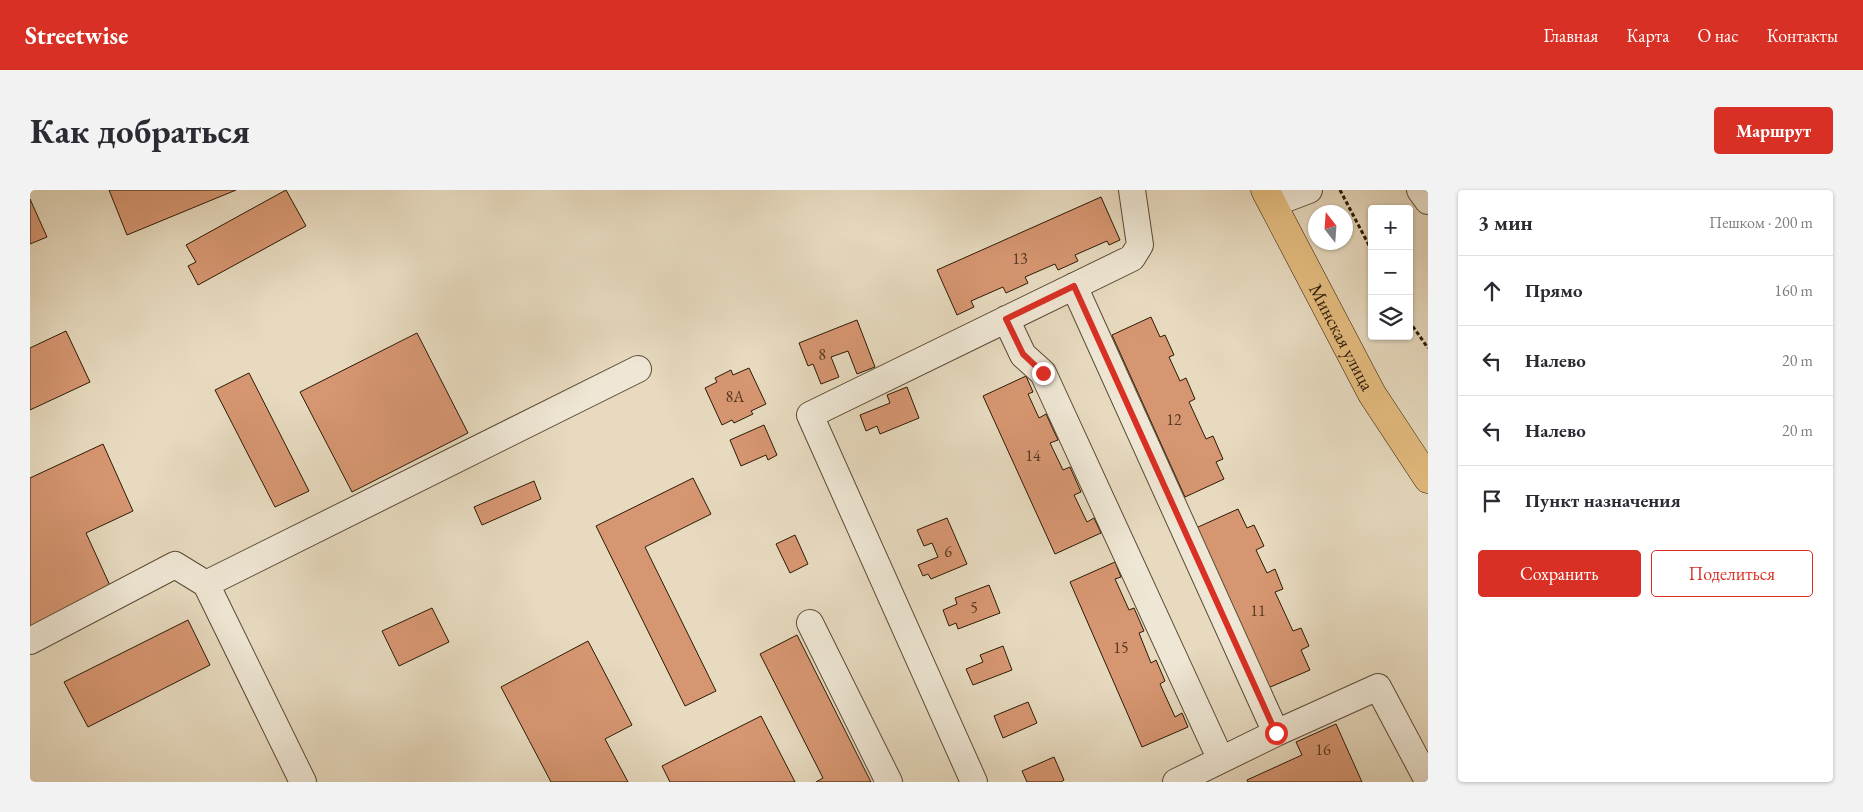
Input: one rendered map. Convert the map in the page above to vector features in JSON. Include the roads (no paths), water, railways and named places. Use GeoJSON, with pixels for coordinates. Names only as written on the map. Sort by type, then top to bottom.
{"type":"FeatureCollection","features":[{"type":"Feature","properties":{"kind":"main road","name":"Минская улица"},"geometry":{"type":"LineString","coordinates":[[1269,197],[1372,394],[1428,480]]}},
{"type":"Feature","properties":{"kind":"street"},"geometry":{"type":"LineString","coordinates":[[974,782],[810,415],[1132,258],[1140,245],[1132,190]]}},
{"type":"Feature","properties":{"kind":"street"},"geometry":{"type":"LineString","coordinates":[[1269,197],[1309,190]]}},
{"type":"Feature","properties":{"kind":"street"},"geometry":{"type":"LineString","coordinates":[[1420,190],[1428,201]]}},
{"type":"Feature","properties":{"kind":"street"},"geometry":{"type":"LineString","coordinates":[[1074,286],[1276,733]]}},
{"type":"Feature","properties":{"kind":"street"},"geometry":{"type":"LineString","coordinates":[[1006,319],[1023,354],[1043,373],[1221,760]]}},
{"type":"Feature","properties":{"kind":"street"},"geometry":{"type":"LineString","coordinates":[[206,584],[638,369]]}},
{"type":"Feature","properties":{"kind":"street"},"geometry":{"type":"LineString","coordinates":[[30,641],[175,565],[206,584],[303,782]]}},
{"type":"Feature","properties":{"kind":"street"},"geometry":{"type":"LineString","coordinates":[[810,623],[889,782]]}},
{"type":"Feature","properties":{"kind":"street"},"geometry":{"type":"LineString","coordinates":[[1176,782],[1276,733],[1378,687],[1428,781]]}}]}
